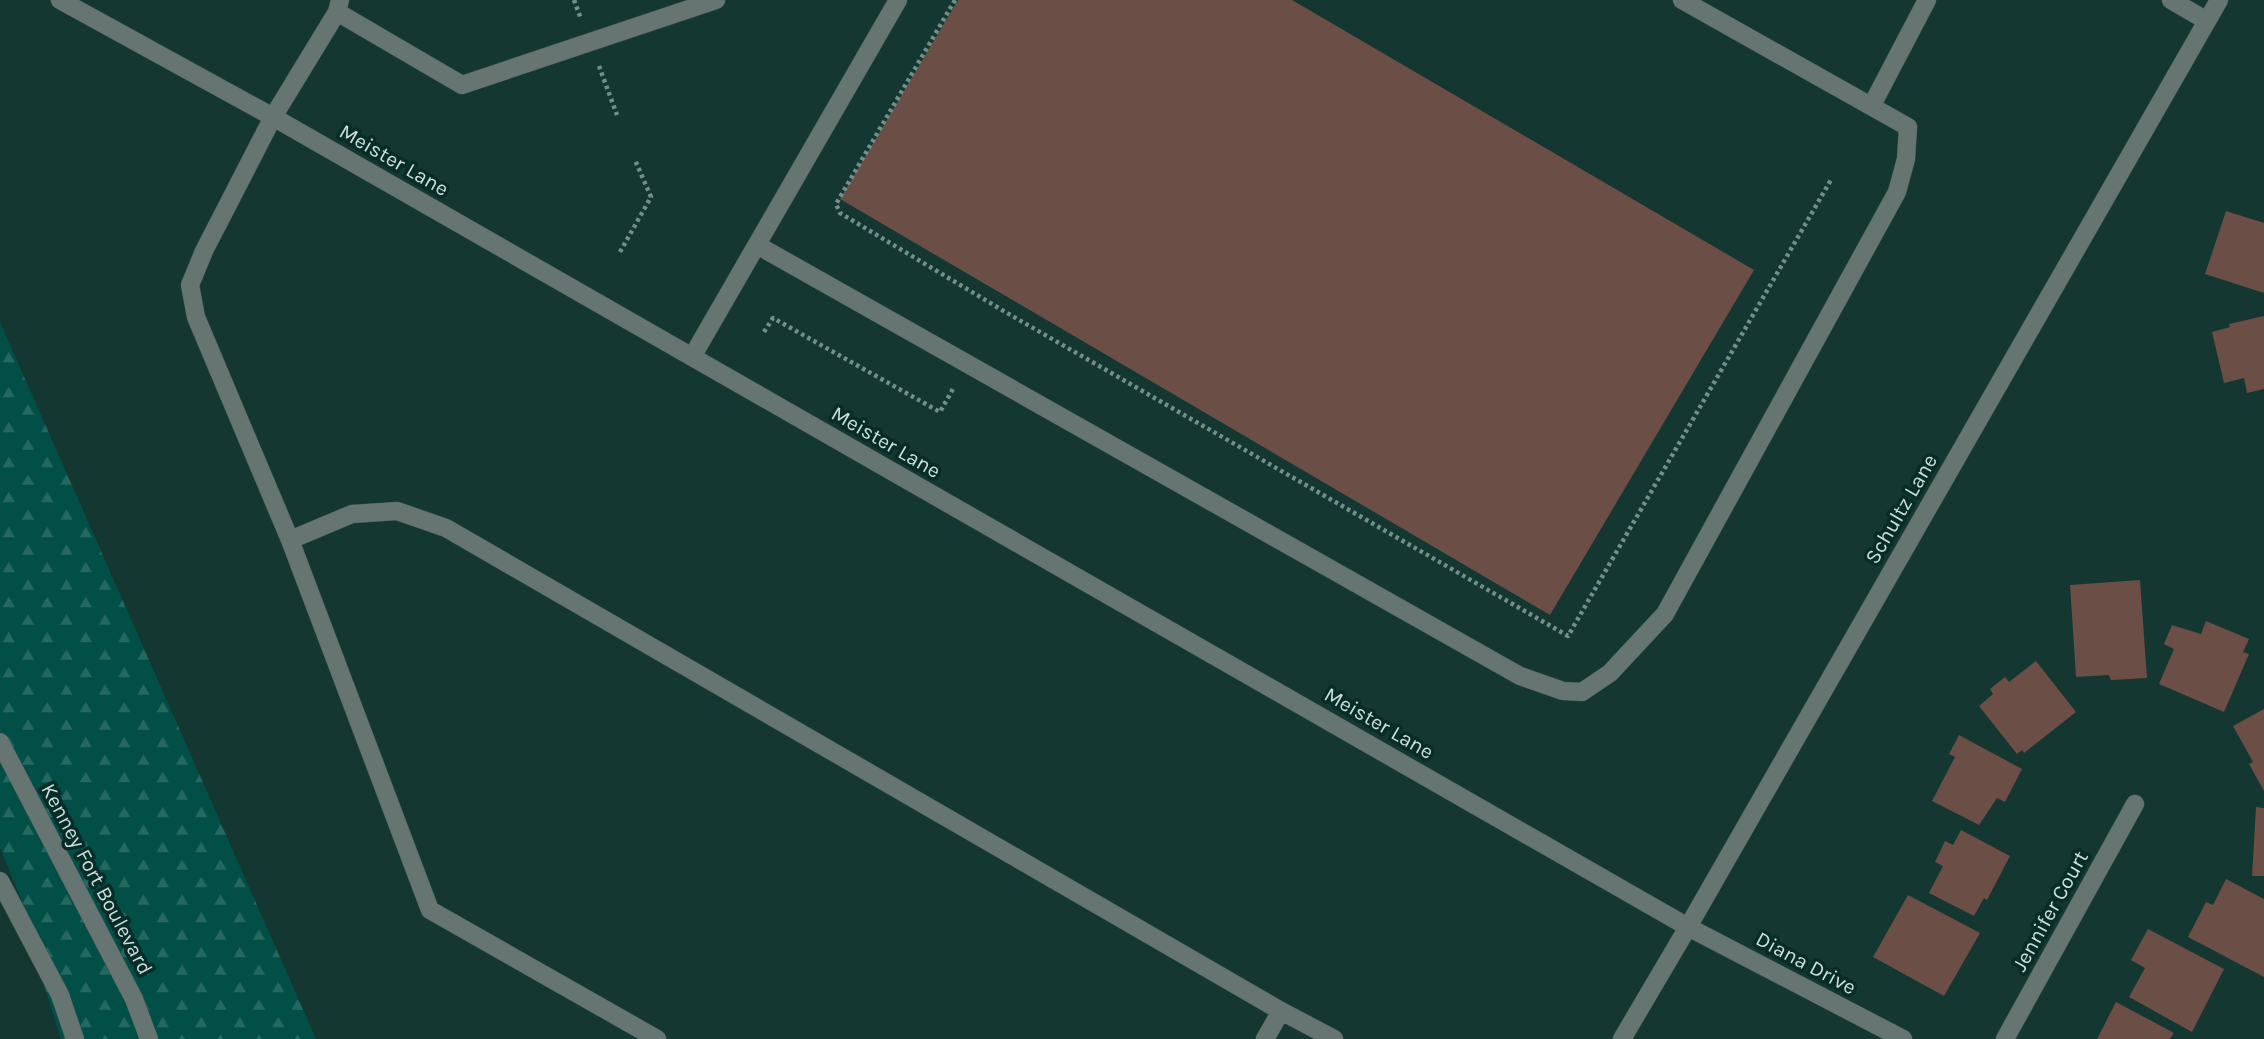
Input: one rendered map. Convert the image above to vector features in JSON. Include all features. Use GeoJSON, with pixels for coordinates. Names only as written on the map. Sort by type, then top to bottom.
{"type":"FeatureCollection","features":[{"type":"Feature","properties":{"kind":"street","name":"Meister Lane"},"geometry":{"type":"LineString","coordinates":[[60,0],[273,117],[1688,927]]}},
{"type":"Feature","properties":{"kind":"street"},"geometry":{"type":"LineString","coordinates":[[657,1039],[430,910],[290,540],[196,317],[190,285],[204,251],[273,117],[338,6],[462,85],[716,0]]}},
{"type":"Feature","properties":{"kind":"street"},"geometry":{"type":"LineString","coordinates":[[692,357],[898,0]]}},
{"type":"Feature","properties":{"kind":"street"},"geometry":{"type":"LineString","coordinates":[[757,245],[1520,676],[1563,691],[1583,692],[1610,673],[1665,614],[1897,192],[1906,159],[1908,127],[1682,0]]}},
{"type":"Feature","properties":{"kind":"street"},"geometry":{"type":"LineString","coordinates":[[1872,105],[1927,0]]}},
{"type":"Feature","properties":{"kind":"street"},"geometry":{"type":"LineString","coordinates":[[2171,0],[2207,21]]}},
{"type":"Feature","properties":{"kind":"street","name":"Schultz Lane"},"geometry":{"type":"LineString","coordinates":[[1622,1039],[2219,0]]}},
{"type":"Feature","properties":{"kind":"street"},"geometry":{"type":"LineString","coordinates":[[290,540],[352,514],[397,511],[446,528],[1281,1011],[1334,1039]]}},
{"type":"Feature","properties":{"kind":"street","name":"Kenney Fort Boulevard"},"geometry":{"type":"LineString","coordinates":[[0,743],[134,999],[149,1039]]}},
{"type":"Feature","properties":{"kind":"street","name":"Jennifer Court"},"geometry":{"type":"LineString","coordinates":[[2005,1039],[2135,804]]}},
{"type":"Feature","properties":{"kind":"street"},"geometry":{"type":"LineString","coordinates":[[0,881],[60,995],[75,1039]]}},
{"type":"Feature","properties":{"kind":"street","name":"Diana Drive"},"geometry":{"type":"LineString","coordinates":[[1688,927],[1903,1039]]}},
{"type":"Feature","properties":{"kind":"street"},"geometry":{"type":"LineString","coordinates":[[1265,1039],[1281,1011]]}},
{"type":"Feature","properties":{"kind":"path"},"geometry":{"type":"LineString","coordinates":[[574,0],[581,20]]}},
{"type":"Feature","properties":{"kind":"path"},"geometry":{"type":"LineString","coordinates":[[955,0],[836,204],[840,213],[1007,313],[1568,636],[1832,178]]}},
{"type":"Feature","properties":{"kind":"path"},"geometry":{"type":"LineString","coordinates":[[597,62],[617,115]]}},
{"type":"Feature","properties":{"kind":"path"},"geometry":{"type":"LineString","coordinates":[[620,251],[651,197],[635,160]]}},
{"type":"Feature","properties":{"kind":"path"},"geometry":{"type":"LineString","coordinates":[[764,332],[773,318],[940,412],[957,381]]}},
{"type":"Feature","properties":{"kind":"green space"},"geometry":{"type":"Polygon","coordinates":[[[0,322],[316,1039],[61,1039],[29,937],[21,899],[0,848],[0,322]]]}},
{"type":"Feature","properties":{"kind":"building"},"geometry":{"type":"Polygon","coordinates":[[[958,0],[1292,0],[1754,270],[1550,615],[840,199],[958,0]]]}},
{"type":"Feature","properties":{"kind":"building"},"geometry":{"type":"Polygon","coordinates":[[[2226,211],[2264,223],[2264,293],[2205,274],[2226,211]]]}},
{"type":"Feature","properties":{"kind":"building"},"geometry":{"type":"Polygon","coordinates":[[[2264,316],[2264,389],[2247,393],[2244,378],[2224,383],[2212,332],[2230,327],[2229,324],[2264,316]]]}},
{"type":"Feature","properties":{"kind":"building"},"geometry":{"type":"Polygon","coordinates":[[[2140,580],[2147,678],[2111,680],[2109,675],[2076,677],[2070,585],[2140,580]]]}},
{"type":"Feature","properties":{"kind":"building"},"geometry":{"type":"Polygon","coordinates":[[[2206,621],[2249,639],[2243,652],[2249,654],[2224,712],[2159,684],[2174,649],[2164,644],[2172,625],[2201,634],[2206,621]]]}},
{"type":"Feature","properties":{"kind":"building"},"geometry":{"type":"Polygon","coordinates":[[[2036,661],[2076,712],[2024,753],[2022,750],[2017,754],[1979,706],[1993,694],[1990,689],[2005,677],[2009,682],[2036,661]]]}},
{"type":"Feature","properties":{"kind":"building"},"geometry":{"type":"Polygon","coordinates":[[[2264,709],[2264,791],[2249,764],[2253,762],[2233,726],[2264,709]]]}},
{"type":"Feature","properties":{"kind":"building"},"geometry":{"type":"Polygon","coordinates":[[[1959,735],[2022,769],[2005,802],[1997,798],[1979,825],[1932,801],[1955,757],[1949,754],[1959,735]]]}},
{"type":"Feature","properties":{"kind":"building"},"geometry":{"type":"Polygon","coordinates":[[[2256,807],[2264,808],[2264,876],[2252,876],[2256,807]]]}},
{"type":"Feature","properties":{"kind":"building"},"geometry":{"type":"Polygon","coordinates":[[[1961,830],[2010,856],[1987,900],[1984,898],[1974,916],[1929,893],[1943,866],[1935,862],[1945,841],[1953,845],[1961,830]]]}},
{"type":"Feature","properties":{"kind":"building"},"geometry":{"type":"Polygon","coordinates":[[[2226,879],[2264,899],[2264,977],[2188,937],[2206,902],[2213,905],[2226,879]]]}},
{"type":"Feature","properties":{"kind":"building"},"geometry":{"type":"Polygon","coordinates":[[[1908,895],[1980,933],[1944,996],[1873,957],[1908,895]]]}},
{"type":"Feature","properties":{"kind":"building"},"geometry":{"type":"Polygon","coordinates":[[[2148,929],[2224,969],[2192,1032],[2129,997],[2145,968],[2131,960],[2148,929]]]}},
{"type":"Feature","properties":{"kind":"building"},"geometry":{"type":"Polygon","coordinates":[[[2116,1002],[2174,1033],[2170,1039],[2097,1039],[2116,1002]]]}}]}
